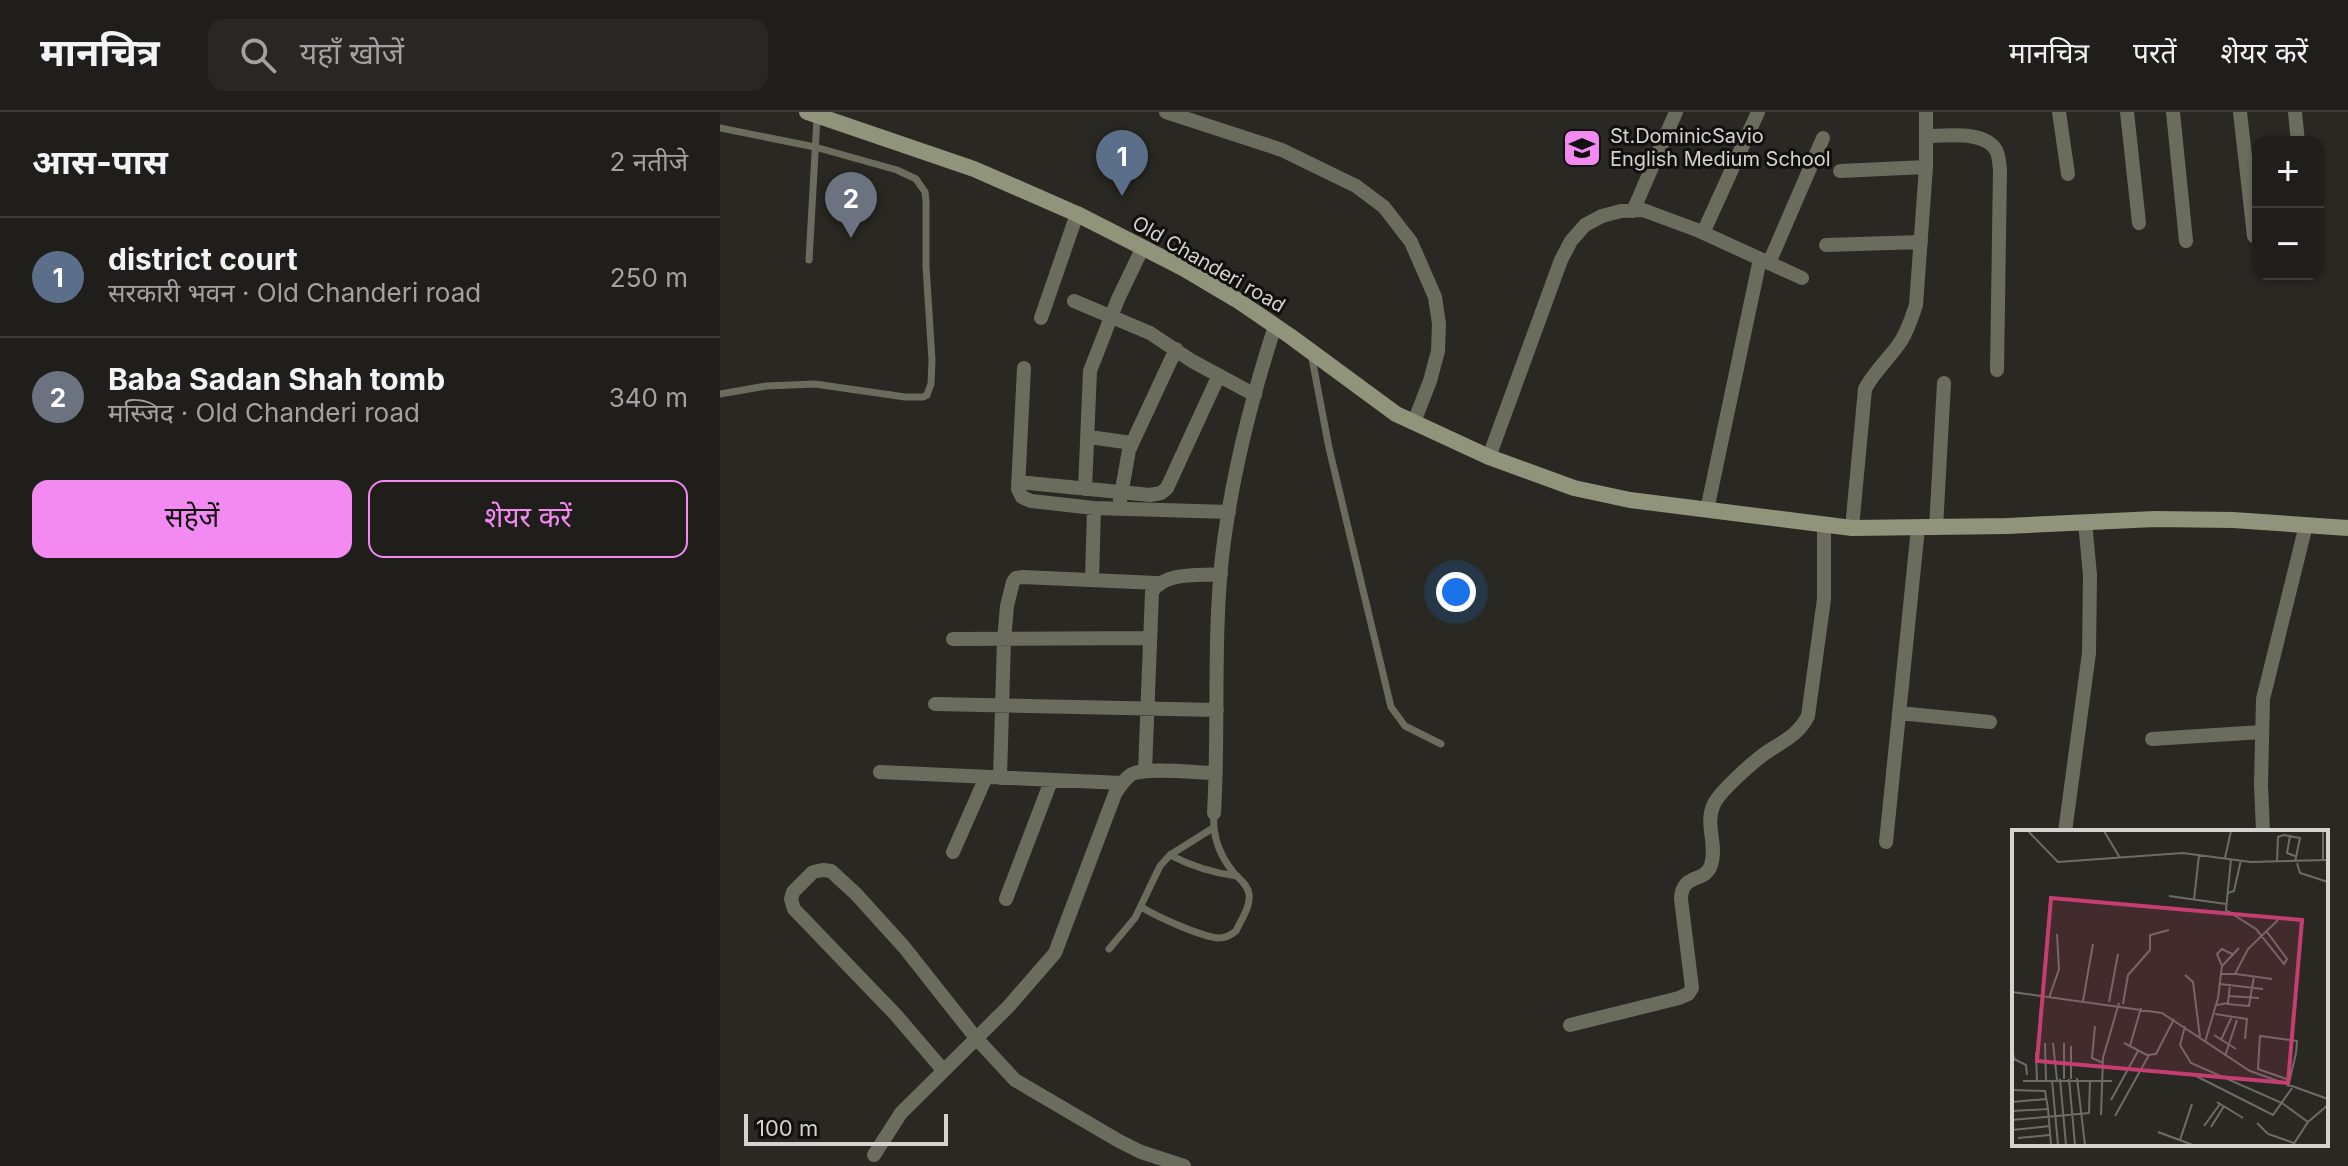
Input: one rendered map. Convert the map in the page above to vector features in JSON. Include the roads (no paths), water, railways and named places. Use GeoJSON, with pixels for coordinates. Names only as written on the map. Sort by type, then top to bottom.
{"type":"FeatureCollection","features":[{"type":"Feature","properties":{"kind":"street"},"geometry":{"type":"LineString","coordinates":[[1166,112],[1282,150],[1356,186],[1384,207],[1411,242],[1435,297],[1439,324],[1438,351],[1430,381],[1405,418]]}},
{"type":"Feature","properties":{"kind":"street"},"geometry":{"type":"LineString","coordinates":[[1633,211],[1676,112]]}},
{"type":"Feature","properties":{"kind":"street"},"geometry":{"type":"LineString","coordinates":[[1703,233],[1758,112]]}},
{"type":"Feature","properties":{"kind":"street"},"geometry":{"type":"LineString","coordinates":[[1852,528],[1865,389],[1901,341],[1916,305],[1926,167],[1926,112]]}},
{"type":"Feature","properties":{"kind":"street"},"geometry":{"type":"LineString","coordinates":[[2059,112],[2068,174]]}},
{"type":"Feature","properties":{"kind":"street"},"geometry":{"type":"LineString","coordinates":[[2127,112],[2139,223]]}},
{"type":"Feature","properties":{"kind":"street"},"geometry":{"type":"LineString","coordinates":[[2173,112],[2186,241]]}},
{"type":"Feature","properties":{"kind":"street"},"geometry":{"type":"LineString","coordinates":[[2240,112],[2252,218]]}},
{"type":"Feature","properties":{"kind":"street"},"geometry":{"type":"LineString","coordinates":[[2295,112],[2297,136]]}},
{"type":"Feature","properties":{"kind":"street","name":"Old Chanderi road"},"geometry":{"type":"LineString","coordinates":[[812,114],[974,169],[1077,214],[1223,292],[1405,418],[1489,457],[1574,488],[1630,500],[1852,528],[2233,520],[2348,528]]}},
{"type":"Feature","properties":{"kind":"street"},"geometry":{"type":"LineString","coordinates":[[1926,136],[1973,137],[1995,147],[2000,169],[1997,370]]}},
{"type":"Feature","properties":{"kind":"street"},"geometry":{"type":"LineString","coordinates":[[1707,510],[1764,261],[1823,138]]}},
{"type":"Feature","properties":{"kind":"street"},"geometry":{"type":"LineString","coordinates":[[1840,171],[1926,167]]}},
{"type":"Feature","properties":{"kind":"street"},"geometry":{"type":"LineString","coordinates":[[1489,457],[1561,260],[1571,241],[1585,225],[1621,211],[1652,213],[1802,278]]}},
{"type":"Feature","properties":{"kind":"street"},"geometry":{"type":"LineString","coordinates":[[1041,318],[1077,214]]}},
{"type":"Feature","properties":{"kind":"street"},"geometry":{"type":"LineString","coordinates":[[1826,245],[1921,242]]}},
{"type":"Feature","properties":{"kind":"street"},"geometry":{"type":"LineString","coordinates":[[1085,489],[1090,371],[1143,247]]}},
{"type":"Feature","properties":{"kind":"street"},"geometry":{"type":"LineString","coordinates":[[1074,301],[1150,333],[1255,395]]}},
{"type":"Feature","properties":{"kind":"street"},"geometry":{"type":"LineString","coordinates":[[1213,820],[1221,574],[1229,512],[1255,395],[1275,326]]}},
{"type":"Feature","properties":{"kind":"street"},"geometry":{"type":"LineString","coordinates":[[1120,501],[1132,443],[1176,349]]}},
{"type":"Feature","properties":{"kind":"street"},"geometry":{"type":"LineString","coordinates":[[1024,368],[1019,494],[1026,499],[1094,508],[1164,491],[1219,375]]}},
{"type":"Feature","properties":{"kind":"street"},"geometry":{"type":"LineString","coordinates":[[1936,528],[1944,383]]}},
{"type":"Feature","properties":{"kind":"street"},"geometry":{"type":"LineString","coordinates":[[1089,437],[1132,443]]}},
{"type":"Feature","properties":{"kind":"street"},"geometry":{"type":"LineString","coordinates":[[1018,482],[1085,489],[1120,501],[1229,512]]}},
{"type":"Feature","properties":{"kind":"street"},"geometry":{"type":"LineString","coordinates":[[1092,580],[1094,508]]}},
{"type":"Feature","properties":{"kind":"street"},"geometry":{"type":"LineString","coordinates":[[2065,830],[2089,653],[2090,575],[2085,522]]}},
{"type":"Feature","properties":{"kind":"street"},"geometry":{"type":"LineString","coordinates":[[1570,1025],[1688,994],[1692,988],[1681,889],[1711,866],[1710,812],[1716,799],[1764,754],[1801,729],[1808,716],[1822,621],[1824,525]]}},
{"type":"Feature","properties":{"kind":"street"},"geometry":{"type":"LineString","coordinates":[[2263,830],[2262,732],[2266,680],[2306,525]]}},
{"type":"Feature","properties":{"kind":"street"},"geometry":{"type":"LineString","coordinates":[[1886,842],[1918,528]]}},
{"type":"Feature","properties":{"kind":"street"},"geometry":{"type":"LineString","coordinates":[[953,852],[993,778],[1004,640],[1010,591],[1016,578],[1157,583],[1167,579],[1221,574]]}},
{"type":"Feature","properties":{"kind":"street"},"geometry":{"type":"LineString","coordinates":[[1145,771],[1149,638],[1152,592],[1157,583]]}},
{"type":"Feature","properties":{"kind":"street"},"geometry":{"type":"LineString","coordinates":[[953,639],[1149,638]]}},
{"type":"Feature","properties":{"kind":"street"},"geometry":{"type":"LineString","coordinates":[[935,704],[1217,710]]}},
{"type":"Feature","properties":{"kind":"street"},"geometry":{"type":"LineString","coordinates":[[1899,713],[1990,722]]}},
{"type":"Feature","properties":{"kind":"street"},"geometry":{"type":"LineString","coordinates":[[2152,739],[2262,732]]}},
{"type":"Feature","properties":{"kind":"street"},"geometry":{"type":"LineString","coordinates":[[874,1155],[901,1113],[1008,1007],[1050,959],[1061,941],[1115,794],[1122,783],[1128,777],[1145,771],[1216,773]]}},
{"type":"Feature","properties":{"kind":"street"},"geometry":{"type":"LineString","coordinates":[[880,772],[1122,783]]}},
{"type":"Feature","properties":{"kind":"street"},"geometry":{"type":"LineString","coordinates":[[1006,899],[1051,781]]}},
{"type":"Feature","properties":{"kind":"street"},"geometry":{"type":"LineString","coordinates":[[943,1070],[895,1014],[794,909],[791,899],[793,892],[813,872],[831,871],[856,894],[1015,1080],[1141,1152],[1184,1166]]}},
{"type":"Feature","properties":{"kind":"lane"},"geometry":{"type":"LineString","coordinates":[[809,260],[815,147],[812,114]]}},
{"type":"Feature","properties":{"kind":"lane"},"geometry":{"type":"LineString","coordinates":[[720,128],[815,147],[916,179],[925,192],[932,360],[929,392],[923,397],[815,384],[789,384],[720,394]]}},
{"type":"Feature","properties":{"kind":"lane"},"geometry":{"type":"LineString","coordinates":[[1310,351],[1329,448],[1391,707],[1405,726],[1441,744]]}},
{"type":"Feature","properties":{"kind":"lane"},"geometry":{"type":"LineString","coordinates":[[1109,949],[1135,918],[1160,866],[1213,820],[1225,862],[1249,892],[1249,902],[1236,931],[1221,938],[1209,936],[1141,907]]}},
{"type":"Feature","properties":{"kind":"lane"},"geometry":{"type":"LineString","coordinates":[[1170,855],[1205,871],[1237,876]]}},
{"type":"Feature","properties":{"kind":"place","name":"St.DominicSavio English Medium School"},"geometry":{"type":"Point","coordinates":[1582,148]}},
{"type":"Feature","properties":{"kind":"place","name":"district court"},"geometry":{"type":"Point","coordinates":[1122,196]}},
{"type":"Feature","properties":{"kind":"place","name":"Baba Sadan Shah tomb"},"geometry":{"type":"Point","coordinates":[851,238]}}]}
